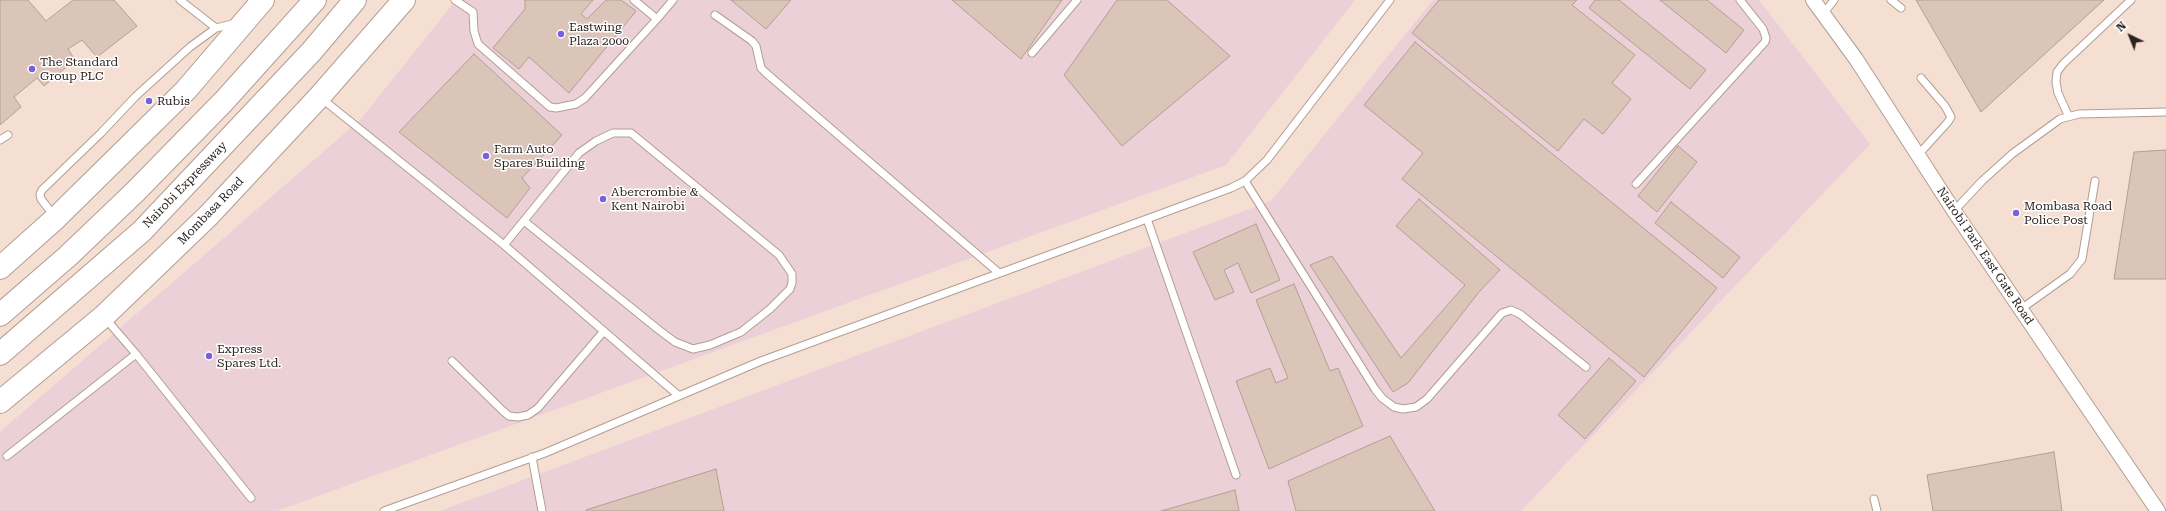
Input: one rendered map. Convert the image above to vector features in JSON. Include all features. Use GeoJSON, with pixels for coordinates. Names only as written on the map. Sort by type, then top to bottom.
{"type":"FeatureCollection","features":[{"type":"Feature","properties":{"kind":"highway"},"geometry":{"type":"LineString","coordinates":[[0,268],[56,218],[186,90],[248,20],[263,0]]}},
{"type":"Feature","properties":{"kind":"highway"},"geometry":{"type":"LineString","coordinates":[[0,314],[68,256],[135,192],[224,101],[315,0]]}},
{"type":"Feature","properties":{"kind":"highway","name":"Nairobi Expressway"},"geometry":{"type":"LineString","coordinates":[[0,354],[142,231],[311,52],[355,0]]}},
{"type":"Feature","properties":{"kind":"highway","name":"Mombasa Road"},"geometry":{"type":"LineString","coordinates":[[0,402],[104,316],[209,215],[320,96],[404,0]]}},
{"type":"Feature","properties":{"kind":"street","name":"Nairobi Park East Gate Road"},"geometry":{"type":"LineString","coordinates":[[1813,0],[1856,59],[1954,211],[2158,511]]}},
{"type":"Feature","properties":{"kind":"lane"},"geometry":{"type":"LineString","coordinates":[[180,0],[216,28]]}},
{"type":"Feature","properties":{"kind":"lane"},"geometry":{"type":"LineString","coordinates":[[455,0],[473,12],[474,32],[478,44],[550,107],[556,108],[576,104],[585,98],[673,0]]}},
{"type":"Feature","properties":{"kind":"lane"},"geometry":{"type":"LineString","coordinates":[[634,0],[657,19]]}},
{"type":"Feature","properties":{"kind":"lane"},"geometry":{"type":"LineString","coordinates":[[1032,53],[1077,0]]}},
{"type":"Feature","properties":{"kind":"lane"},"geometry":{"type":"LineString","coordinates":[[384,511],[532,457],[761,361],[1231,188],[1245,181],[1268,160],[1390,0]]}},
{"type":"Feature","properties":{"kind":"lane"},"geometry":{"type":"LineString","coordinates":[[1636,184],[1765,42],[1763,30],[1740,0]]}},
{"type":"Feature","properties":{"kind":"lane"},"geometry":{"type":"LineString","coordinates":[[1823,14],[1834,0]]}},
{"type":"Feature","properties":{"kind":"lane"},"geometry":{"type":"LineString","coordinates":[[1891,0],[1901,8]]}},
{"type":"Feature","properties":{"kind":"lane"},"geometry":{"type":"LineString","coordinates":[[2068,115],[2058,93],[2056,82],[2057,72],[2063,64],[2131,0]]}},
{"type":"Feature","properties":{"kind":"lane"},"geometry":{"type":"LineString","coordinates":[[715,15],[752,41],[756,46],[761,68],[766,73],[999,273]]}},
{"type":"Feature","properties":{"kind":"lane"},"geometry":{"type":"LineString","coordinates":[[56,218],[41,199],[40,194],[42,190],[101,133],[136,96],[198,40],[216,28],[248,20]]}},
{"type":"Feature","properties":{"kind":"lane"},"geometry":{"type":"LineString","coordinates":[[1918,155],[1951,117],[1945,106],[1921,78]]}},
{"type":"Feature","properties":{"kind":"lane"},"geometry":{"type":"LineString","coordinates":[[320,96],[504,245],[679,396]]}},
{"type":"Feature","properties":{"kind":"lane"},"geometry":{"type":"LineString","coordinates":[[1954,211],[1982,181],[2012,154],[2048,126],[2068,115],[2166,112]]}},
{"type":"Feature","properties":{"kind":"lane"},"geometry":{"type":"LineString","coordinates":[[504,245],[579,153],[596,141],[613,134],[631,133],[779,256],[792,274],[792,283],[790,289],[770,309],[741,332],[710,346],[693,349],[675,342],[659,330],[524,221]]}},
{"type":"Feature","properties":{"kind":"lane"},"geometry":{"type":"LineString","coordinates":[[0,140],[8,134]]}},
{"type":"Feature","properties":{"kind":"lane"},"geometry":{"type":"LineString","coordinates":[[1245,181],[1375,389],[1382,398],[1394,407],[1403,409],[1416,407],[1427,399],[1502,314],[1511,310],[1520,314],[1586,366]]}},
{"type":"Feature","properties":{"kind":"lane"},"geometry":{"type":"LineString","coordinates":[[2021,309],[2070,274],[2082,259],[2095,181]]}},
{"type":"Feature","properties":{"kind":"lane"},"geometry":{"type":"LineString","coordinates":[[1147,219],[1236,475]]}},
{"type":"Feature","properties":{"kind":"lane"},"geometry":{"type":"LineString","coordinates":[[104,316],[251,498]]}},
{"type":"Feature","properties":{"kind":"lane"},"geometry":{"type":"LineString","coordinates":[[452,361],[509,416],[518,417],[528,414],[538,408],[604,331]]}},
{"type":"Feature","properties":{"kind":"lane"},"geometry":{"type":"LineString","coordinates":[[7,456],[136,354]]}},
{"type":"Feature","properties":{"kind":"lane"},"geometry":{"type":"LineString","coordinates":[[532,457],[542,511]]}},
{"type":"Feature","properties":{"kind":"lane"},"geometry":{"type":"LineString","coordinates":[[1874,499],[1877,511]]}},
{"type":"Feature","properties":{"kind":"shaded area"},"geometry":{"type":"Polygon","coordinates":[[[456,0],[1355,0],[1226,165],[277,511],[0,511],[0,432],[360,120],[456,0]]]}},
{"type":"Feature","properties":{"kind":"shaded area"},"geometry":{"type":"Polygon","coordinates":[[[1433,0],[1759,0],[1870,144],[1521,511],[440,511],[1271,201],[1433,0]]]}},
{"type":"Feature","properties":{"kind":"building","name":"The Standard Group PLC"},"geometry":{"type":"Polygon","coordinates":[[[0,0],[28,0],[46,21],[73,0],[114,0],[137,26],[97,57],[82,40],[68,49],[75,60],[44,86],[37,78],[14,97],[21,107],[0,125],[0,0]]]}},
{"type":"Feature","properties":{"kind":"building","name":"Eastwing Plaza 2000"},"geometry":{"type":"Polygon","coordinates":[[[525,0],[593,0],[581,14],[587,19],[606,0],[621,0],[636,11],[569,93],[529,57],[519,69],[493,48],[525,9],[525,0]]]}},
{"type":"Feature","properties":{"kind":"building"},"geometry":{"type":"Polygon","coordinates":[[[731,0],[791,0],[766,29],[731,0]]]}},
{"type":"Feature","properties":{"kind":"building"},"geometry":{"type":"Polygon","coordinates":[[[952,0],[1062,0],[1021,59],[952,0]]]}},
{"type":"Feature","properties":{"kind":"building"},"geometry":{"type":"Polygon","coordinates":[[[1117,0],[1167,0],[1230,56],[1122,146],[1064,75],[1117,0]]]}},
{"type":"Feature","properties":{"kind":"building"},"geometry":{"type":"Polygon","coordinates":[[[1439,0],[1577,0],[1572,5],[1635,55],[1612,83],[1631,99],[1603,134],[1584,119],[1558,151],[1412,33],[1439,0]]]}},
{"type":"Feature","properties":{"kind":"building"},"geometry":{"type":"Polygon","coordinates":[[[1595,0],[1619,0],[1706,70],[1690,89],[1589,8],[1595,0]]]}},
{"type":"Feature","properties":{"kind":"building"},"geometry":{"type":"Polygon","coordinates":[[[1660,0],[1707,0],[1744,30],[1726,53],[1660,0]]]}},
{"type":"Feature","properties":{"kind":"building"},"geometry":{"type":"Polygon","coordinates":[[[1916,0],[2104,0],[1981,112],[1916,0]]]}},
{"type":"Feature","properties":{"kind":"building"},"geometry":{"type":"Polygon","coordinates":[[[1415,42],[1717,288],[1644,377],[1402,179],[1423,153],[1364,105],[1415,42]]]}},
{"type":"Feature","properties":{"kind":"building","name":"Farm Auto Spares Building"},"geometry":{"type":"Polygon","coordinates":[[[474,54],[562,135],[522,178],[530,188],[507,218],[399,132],[474,54]]]}},
{"type":"Feature","properties":{"kind":"building"},"geometry":{"type":"Polygon","coordinates":[[[1678,146],[1697,162],[1657,212],[1638,196],[1678,146]]]}},
{"type":"Feature","properties":{"kind":"building"},"geometry":{"type":"Polygon","coordinates":[[[2166,150],[2166,279],[2114,279],[2134,152],[2166,150]]]}},
{"type":"Feature","properties":{"kind":"building"},"geometry":{"type":"Polygon","coordinates":[[[1419,199],[1500,270],[1479,292],[1408,383],[1393,392],[1310,265],[1332,256],[1401,358],[1465,285],[1396,226],[1419,199]]]}},
{"type":"Feature","properties":{"kind":"building"},"geometry":{"type":"Polygon","coordinates":[[[1671,202],[1740,257],[1723,278],[1655,223],[1671,202]]]}},
{"type":"Feature","properties":{"kind":"building"},"geometry":{"type":"Polygon","coordinates":[[[1256,224],[1280,280],[1251,293],[1238,263],[1224,270],[1234,292],[1215,300],[1193,252],[1256,224]]]}},
{"type":"Feature","properties":{"kind":"building"},"geometry":{"type":"Polygon","coordinates":[[[1294,284],[1330,371],[1338,368],[1363,426],[1269,469],[1236,381],[1270,368],[1276,383],[1288,378],[1256,300],[1294,284]]]}},
{"type":"Feature","properties":{"kind":"building"},"geometry":{"type":"Polygon","coordinates":[[[1609,358],[1636,381],[1585,439],[1558,415],[1609,358]]]}},
{"type":"Feature","properties":{"kind":"building"},"geometry":{"type":"Polygon","coordinates":[[[1390,436],[1435,511],[1296,511],[1288,481],[1390,436]]]}},
{"type":"Feature","properties":{"kind":"building"},"geometry":{"type":"Polygon","coordinates":[[[2054,452],[2062,511],[1933,511],[1927,475],[2054,452]]]}},
{"type":"Feature","properties":{"kind":"building"},"geometry":{"type":"Polygon","coordinates":[[[716,469],[724,511],[586,511],[586,510],[716,469]]]}},
{"type":"Feature","properties":{"kind":"building"},"geometry":{"type":"Polygon","coordinates":[[[1235,490],[1239,511],[1161,511],[1235,490]]]}},
{"type":"Feature","properties":{"kind":"place","name":"Eastwing Plaza 2000"},"geometry":{"type":"Point","coordinates":[561,34]}},
{"type":"Feature","properties":{"kind":"place","name":"The Standard Group PLC"},"geometry":{"type":"Point","coordinates":[32,69]}},
{"type":"Feature","properties":{"kind":"place","name":"Rubis"},"geometry":{"type":"Point","coordinates":[149,101]}},
{"type":"Feature","properties":{"kind":"place","name":"Farm Auto Spares Building"},"geometry":{"type":"Point","coordinates":[486,156]}},
{"type":"Feature","properties":{"kind":"place","name":"Abercrombie & Kent Nairobi"},"geometry":{"type":"Point","coordinates":[603,199]}},
{"type":"Feature","properties":{"kind":"place","name":"Mombasa Road Police Post"},"geometry":{"type":"Point","coordinates":[2016,213]}},
{"type":"Feature","properties":{"kind":"place","name":"Express Spares Ltd."},"geometry":{"type":"Point","coordinates":[209,356]}}]}
